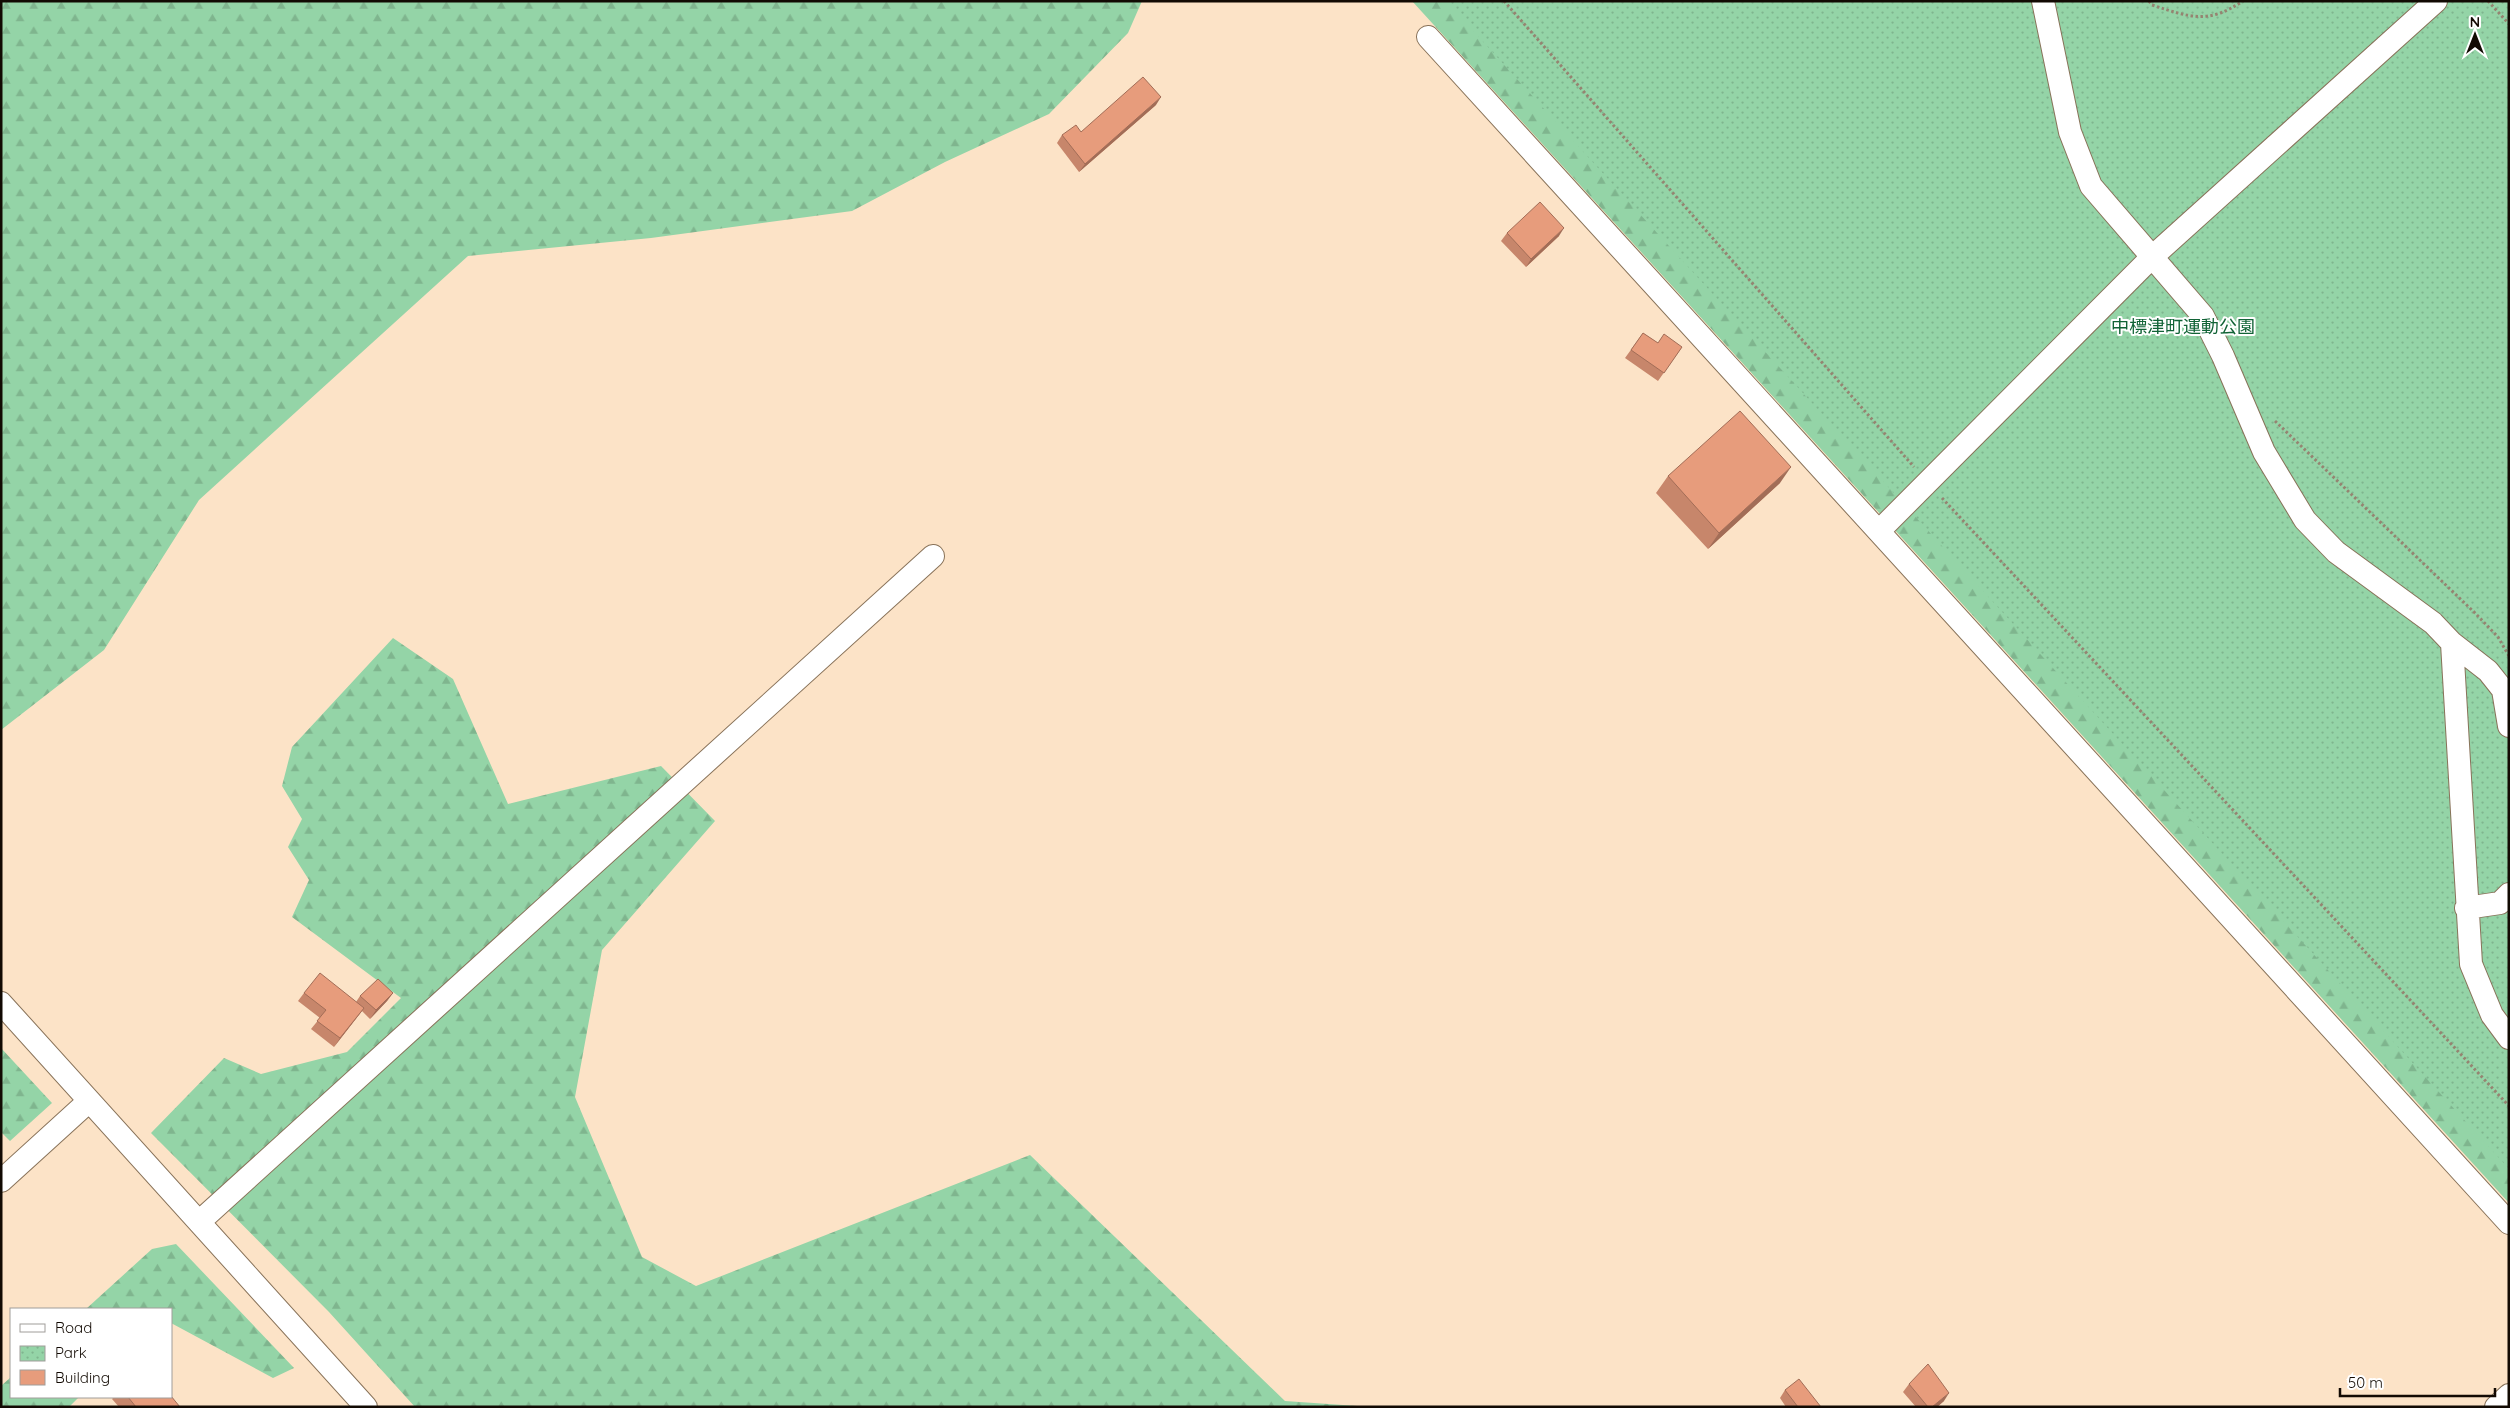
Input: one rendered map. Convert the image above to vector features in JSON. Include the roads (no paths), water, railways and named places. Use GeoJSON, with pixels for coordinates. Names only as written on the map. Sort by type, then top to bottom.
{"type":"FeatureCollection","features":[{"type":"Feature","properties":{"kind":"street"},"geometry":{"type":"LineString","coordinates":[[2043,1],[2070,132],[2091,186],[2202,316],[2223,356],[2264,452],[2305,520],[2336,552],[2433,623],[2452,643],[2488,671],[2503,690],[2509,726]]}},
{"type":"Feature","properties":{"kind":"street"},"geometry":{"type":"LineString","coordinates":[[1879,531],[2151,258],[2436,1]]}},
{"type":"Feature","properties":{"kind":"street"},"geometry":{"type":"LineString","coordinates":[[1428,37],[2509,1223]]}},
{"type":"Feature","properties":{"kind":"street"},"geometry":{"type":"LineString","coordinates":[[199,1222],[933,556]]}},
{"type":"Feature","properties":{"kind":"street"},"geometry":{"type":"LineString","coordinates":[[2452,643],[2466,908],[2471,964],[2492,1015],[2509,1038]]}},
{"type":"Feature","properties":{"kind":"street"},"geometry":{"type":"LineString","coordinates":[[2466,908],[2500,903],[2509,894]]}},
{"type":"Feature","properties":{"kind":"street"},"geometry":{"type":"LineString","coordinates":[[1,1003],[366,1407]]}},
{"type":"Feature","properties":{"kind":"street"},"geometry":{"type":"LineString","coordinates":[[1,1181],[89,1101]]}},
{"type":"Feature","properties":{"kind":"street"},"geometry":{"type":"LineString","coordinates":[[2496,1407],[2509,1395]]}},
{"type":"Feature","properties":{"kind":"park label","name":"中標津町運動公園"},"geometry":{"type":"Point","coordinates":[2183,327]}}]}
